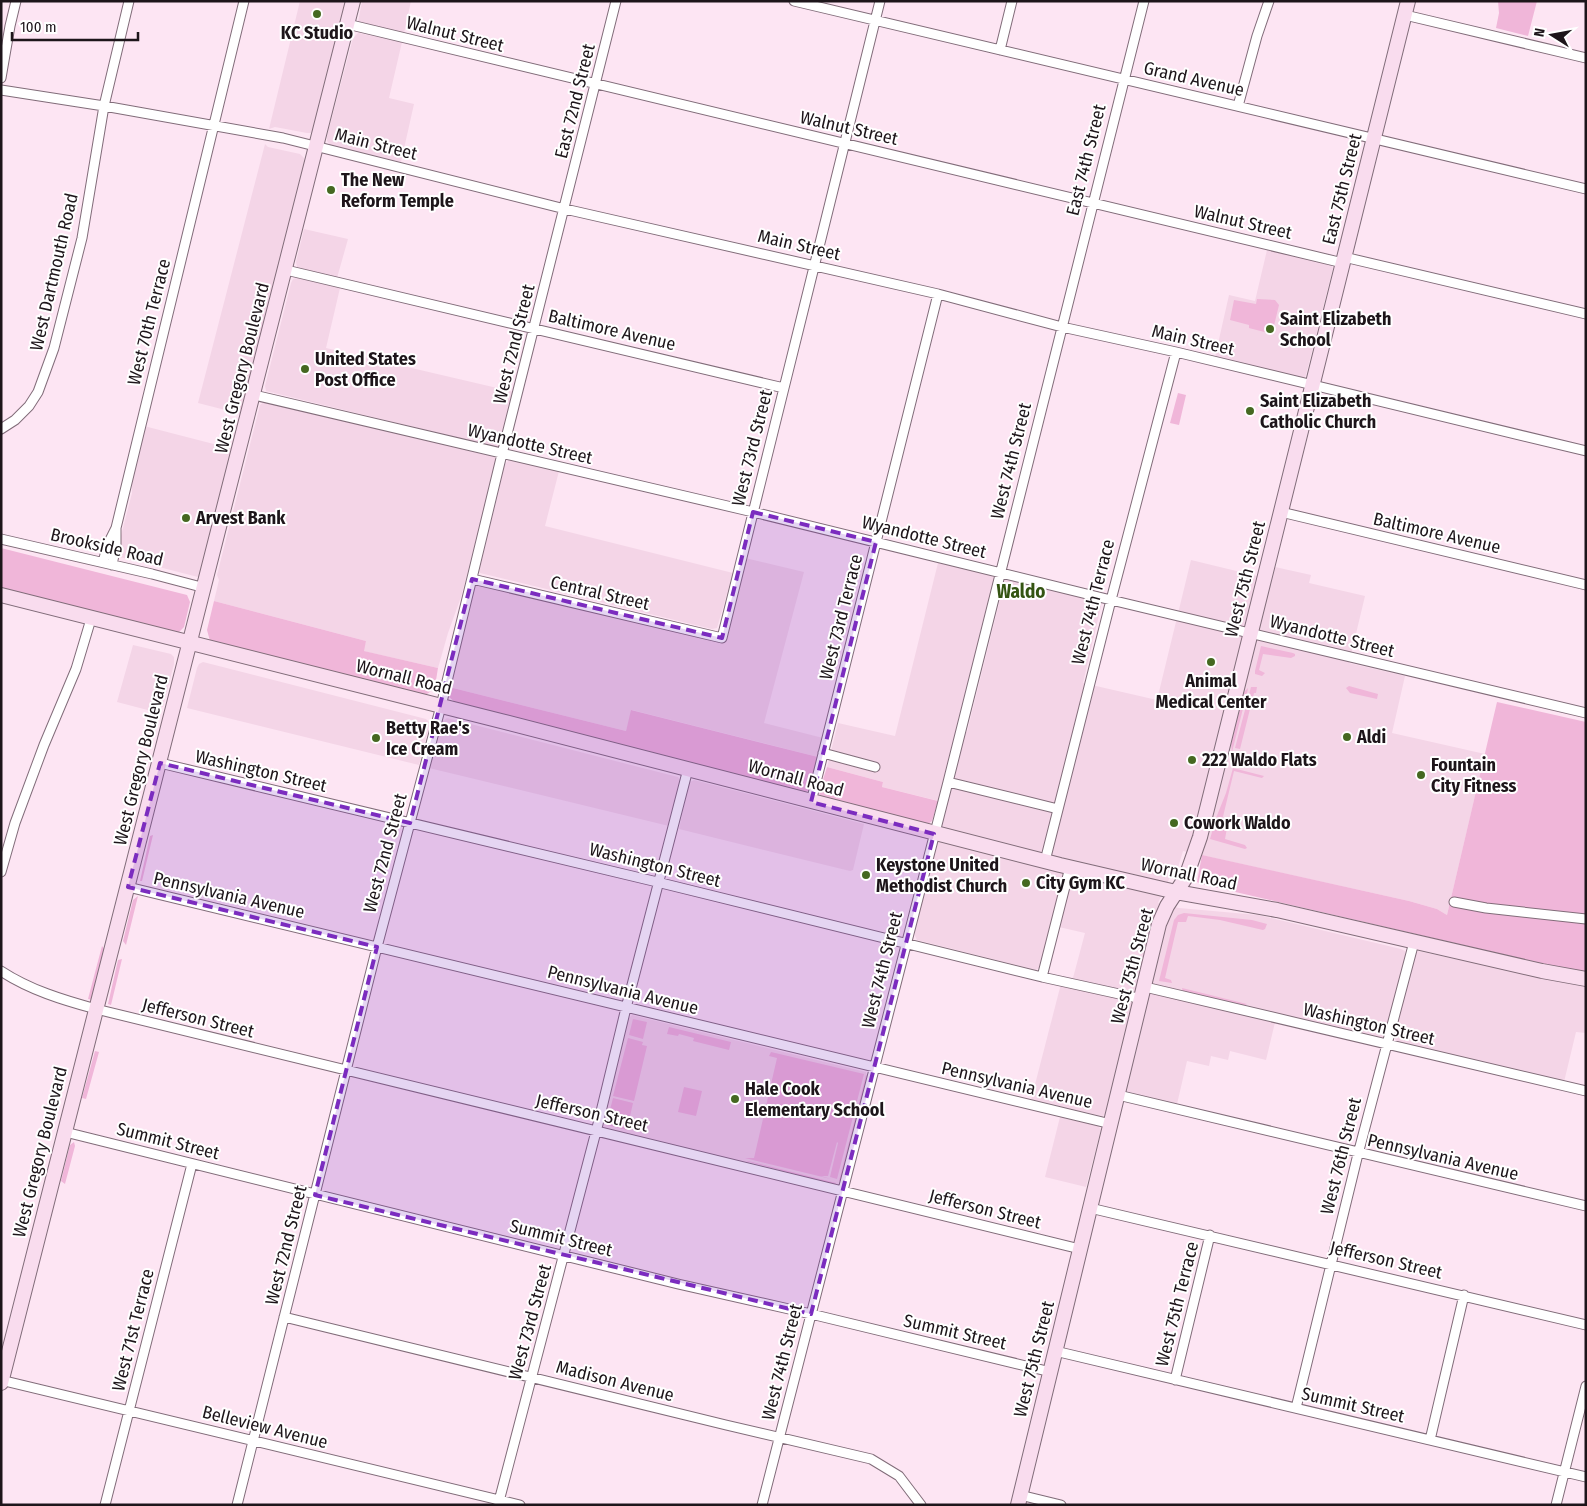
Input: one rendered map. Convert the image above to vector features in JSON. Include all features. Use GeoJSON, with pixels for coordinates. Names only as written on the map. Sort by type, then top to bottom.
{"type":"FeatureCollection","features":[{"type":"Feature","properties":{"kind":"main road","name":"West Gregory Boulevard"},"geometry":{"type":"LineString","coordinates":[[1,1381],[191,644],[353,1]]}},
{"type":"Feature","properties":{"kind":"main road","name":"East 75th Street"},"geometry":{"type":"LineString","coordinates":[[1313,385],[1407,8]]}},
{"type":"Feature","properties":{"kind":"main road","name":"West 75th Street"},"geometry":{"type":"LineString","coordinates":[[1019,1500],[1159,924],[1186,877],[1200,837],[1313,385]]}},
{"type":"Feature","properties":{"kind":"main road","name":"Wornall Road"},"geometry":{"type":"LineString","coordinates":[[1,595],[1045,861],[1176,892],[1277,910],[1542,971],[1586,979]]}},
{"type":"Feature","properties":{"kind":"street"},"geometry":{"type":"LineString","coordinates":[[1,78],[16,1]]}},
{"type":"Feature","properties":{"kind":"street","name":"West Dartmouth Road"},"geometry":{"type":"LineString","coordinates":[[1,429],[15,420],[29,406],[38,392],[54,348],[82,238],[104,106],[128,1]]}},
{"type":"Feature","properties":{"kind":"street","name":"West 70th Terrace"},"geometry":{"type":"LineString","coordinates":[[108,564],[108,544],[116,528],[244,1]]}},
{"type":"Feature","properties":{"kind":"street","name":"East 72nd Street"},"geometry":{"type":"LineString","coordinates":[[565,208],[616,1]]}},
{"type":"Feature","properties":{"kind":"street","name":"Grand Avenue"},"geometry":{"type":"LineString","coordinates":[[794,1],[1586,189]]}},
{"type":"Feature","properties":{"kind":"street","name":"West 73rd Street"},"geometry":{"type":"LineString","coordinates":[[722,638],[880,1]]}},
{"type":"Feature","properties":{"kind":"street"},"geometry":{"type":"LineString","coordinates":[[1000,50],[1012,1]]}},
{"type":"Feature","properties":{"kind":"street","name":"East 74th Street"},"geometry":{"type":"LineString","coordinates":[[1062,327],[1144,1]]}},
{"type":"Feature","properties":{"kind":"street"},"geometry":{"type":"LineString","coordinates":[[1238,106],[1257,36],[1269,1]]}},
{"type":"Feature","properties":{"kind":"street"},"geometry":{"type":"LineString","coordinates":[[1407,8],[1586,58]]}},
{"type":"Feature","properties":{"kind":"street","name":"Walnut Street"},"geometry":{"type":"LineString","coordinates":[[347,24],[1092,203],[1586,314]]}},
{"type":"Feature","properties":{"kind":"street","name":"Main Street"},"geometry":{"type":"LineString","coordinates":[[1,90],[214,124],[316,146],[565,208],[938,294],[1062,327],[1176,352],[1586,451]]}},
{"type":"Feature","properties":{"kind":"street","name":"West 72nd Street"},"geometry":{"type":"LineString","coordinates":[[237,1505],[377,947],[441,706],[502,454],[565,208]]}},
{"type":"Feature","properties":{"kind":"street","name":"Baltimore Avenue"},"geometry":{"type":"LineString","coordinates":[[286,270],[784,388]]}},
{"type":"Feature","properties":{"kind":"street","name":"West 73rd Terrace"},"geometry":{"type":"LineString","coordinates":[[812,802],[938,294]]}},
{"type":"Feature","properties":{"kind":"street","name":"West 74th Street"},"geometry":{"type":"LineString","coordinates":[[762,1505],[948,782],[1062,327]]}},
{"type":"Feature","properties":{"kind":"street","name":"West 74th Terrace"},"geometry":{"type":"LineString","coordinates":[[1045,861],[1176,352]]}},
{"type":"Feature","properties":{"kind":"street","name":"Wyandotte Street"},"geometry":{"type":"LineString","coordinates":[[254,395],[753,512],[1111,600],[1586,712]]}},
{"type":"Feature","properties":{"kind":"street","name":"Baltimore Avenue"},"geometry":{"type":"LineString","coordinates":[[1281,512],[1586,585]]}},
{"type":"Feature","properties":{"kind":"street","name":"Brookside Road"},"geometry":{"type":"LineString","coordinates":[[1,539],[205,588]]}},
{"type":"Feature","properties":{"kind":"street","name":"Central Street"},"geometry":{"type":"LineString","coordinates":[[472,579],[722,638]]}},
{"type":"Feature","properties":{"kind":"street"},"geometry":{"type":"LineString","coordinates":[[1,872],[15,823],[41,753],[76,669],[91,619]]}},
{"type":"Feature","properties":{"kind":"street"},"geometry":{"type":"LineString","coordinates":[[823,753],[874,767]]}},
{"type":"Feature","properties":{"kind":"street","name":"Washington Street"},"geometry":{"type":"LineString","coordinates":[[160,763],[1042,976],[1143,993],[1387,1044],[1586,1091]]}},
{"type":"Feature","properties":{"kind":"street","name":"West 73rd Street"},"geometry":{"type":"LineString","coordinates":[[499,1502],[688,769]]}},
{"type":"Feature","properties":{"kind":"street"},"geometry":{"type":"LineString","coordinates":[[948,782],[1058,809]]}},
{"type":"Feature","properties":{"kind":"street"},"geometry":{"type":"LineString","coordinates":[[1042,976],[1070,867]]}},
{"type":"Feature","properties":{"kind":"street","name":"Pennsylvania Avenue"},"geometry":{"type":"LineString","coordinates":[[128,887],[1110,1124]]}},
{"type":"Feature","properties":{"kind":"street"},"geometry":{"type":"LineString","coordinates":[[1454,902],[1486,908],[1586,920]]}},
{"type":"Feature","properties":{"kind":"street","name":"West 76th Street"},"geometry":{"type":"LineString","coordinates":[[1296,1408],[1358,1154],[1414,942]]}},
{"type":"Feature","properties":{"kind":"street","name":"Jefferson Street"},"geometry":{"type":"LineString","coordinates":[[1,971],[37,990],[96,1009],[1080,1249]]}},
{"type":"Feature","properties":{"kind":"street","name":"Pennsylvania Avenue"},"geometry":{"type":"LineString","coordinates":[[1118,1095],[1358,1154],[1586,1206]]}},
{"type":"Feature","properties":{"kind":"street","name":"Summit Street"},"geometry":{"type":"LineString","coordinates":[[65,1132],[678,1284],[1051,1372]]}},
{"type":"Feature","properties":{"kind":"street","name":"West 71st Terrace"},"geometry":{"type":"LineString","coordinates":[[105,1505],[192,1164]]}},
{"type":"Feature","properties":{"kind":"street","name":"Jefferson Street"},"geometry":{"type":"LineString","coordinates":[[1090,1208],[1586,1324]]}},
{"type":"Feature","properties":{"kind":"street","name":"West 75th Terrace"},"geometry":{"type":"LineString","coordinates":[[1175,1380],[1210,1235]]}},
{"type":"Feature","properties":{"kind":"street"},"geometry":{"type":"LineString","coordinates":[[1430,1440],[1464,1295]]}},
{"type":"Feature","properties":{"kind":"street","name":"Madison Avenue"},"geometry":{"type":"LineString","coordinates":[[284,1317],[726,1426],[871,1459],[899,1476],[920,1505]]}},
{"type":"Feature","properties":{"kind":"street","name":"Summit Street"},"geometry":{"type":"LineString","coordinates":[[1056,1351],[1586,1477]]}},
{"type":"Feature","properties":{"kind":"street","name":"Belleview Avenue"},"geometry":{"type":"LineString","coordinates":[[1,1381],[499,1502],[520,1505]]}},
{"type":"Feature","properties":{"kind":"street"},"geometry":{"type":"LineString","coordinates":[[1556,1505],[1586,1386]]}},
{"type":"Feature","properties":{"kind":"street"},"geometry":{"type":"LineString","coordinates":[[1019,1500],[1061,1505]]}},
{"type":"Feature","properties":{"kind":"highlighted area"},"geometry":{"type":"Polygon","coordinates":[[[753,512],[876,542],[811,802],[934,834],[811,1314],[315,1195],[377,947],[128,887],[160,763],[410,823],[472,579],[722,638],[753,512]]]}},
{"type":"Feature","properties":{"kind":"shaded area"},"geometry":{"type":"Polygon","coordinates":[[[300,1],[346,1],[311,133],[275,127],[269,129],[300,1]]]}},
{"type":"Feature","properties":{"kind":"shaded area"},"geometry":{"type":"Polygon","coordinates":[[[362,1],[411,1],[404,33],[358,22],[362,1]]]}},
{"type":"Feature","properties":{"kind":"shaded area"},"geometry":{"type":"Polygon","coordinates":[[[1498,1],[1537,1],[1528,36],[1496,28],[1499,13],[1498,1]]]}},
{"type":"Feature","properties":{"kind":"shaded area"},"geometry":{"type":"Polygon","coordinates":[[[358,33],[402,42],[389,98],[414,104],[401,162],[331,146],[327,141],[353,38],[358,33]]]}},
{"type":"Feature","properties":{"kind":"shaded area"},"geometry":{"type":"Polygon","coordinates":[[[265,144],[268,147],[300,154],[305,162],[241,414],[198,403],[265,144]]]}},
{"type":"Feature","properties":{"kind":"shaded area"},"geometry":{"type":"Polygon","coordinates":[[[304,229],[348,239],[337,278],[297,267],[296,262],[304,229]]]}},
{"type":"Feature","properties":{"kind":"shaded area","name":"Saint Elizabeth School"},"geometry":{"type":"Polygon","coordinates":[[[1267,250],[1331,265],[1333,268],[1304,378],[1215,357],[1229,295],[1255,301],[1267,250]]]}},
{"type":"Feature","properties":{"kind":"shaded area"},"geometry":{"type":"Polygon","coordinates":[[[297,278],[340,288],[326,348],[514,392],[500,444],[496,447],[266,391],[265,386],[291,283],[293,279],[297,278]]]}},
{"type":"Feature","properties":{"kind":"shaded area"},"geometry":{"type":"Polygon","coordinates":[[[1257,299],[1275,300],[1279,305],[1272,334],[1249,328],[1249,325],[1230,320],[1234,300],[1256,304],[1257,299]]]}},
{"type":"Feature","properties":{"kind":"shaded area"},"geometry":{"type":"Polygon","coordinates":[[[1178,393],[1186,395],[1179,425],[1170,423],[1178,393]]]}},
{"type":"Feature","properties":{"kind":"shaded area"},"geometry":{"type":"Polygon","coordinates":[[[264,402],[495,457],[496,463],[461,597],[438,668],[363,651],[366,641],[214,601],[219,580],[217,575],[260,405],[264,402]]]}},
{"type":"Feature","properties":{"kind":"shaded area"},"geometry":{"type":"Polygon","coordinates":[[[144,426],[233,449],[201,574],[198,577],[118,555],[117,551],[132,493],[132,474],[144,426]]]}},
{"type":"Feature","properties":{"kind":"shaded area"},"geometry":{"type":"Polygon","coordinates":[[[509,460],[559,471],[545,526],[733,573],[717,628],[712,629],[480,573],[505,464],[509,460]]]}},
{"type":"Feature","properties":{"kind":"shaded area"},"geometry":{"type":"Polygon","coordinates":[[[1,548],[187,595],[190,602],[184,627],[179,632],[176,632],[1,588],[1,548]]]}},
{"type":"Feature","properties":{"kind":"shaded area"},"geometry":{"type":"Polygon","coordinates":[[[745,558],[804,572],[764,723],[823,738],[818,757],[632,710],[626,731],[449,687],[474,587],[477,583],[724,642],[745,558]]]}},
{"type":"Feature","properties":{"kind":"shaded area","name":"Waldo"},"geometry":{"type":"Polygon","coordinates":[[[1191,560],[1257,576],[1275,567],[1311,575],[1309,583],[1365,596],[1349,663],[1405,676],[1392,733],[1485,754],[1447,915],[1437,909],[1409,901],[1183,851],[1177,871],[1171,875],[1158,903],[1179,908],[1258,915],[1405,951],[1386,1033],[1383,1037],[1379,1038],[1277,1014],[1266,1060],[1230,1051],[1228,1060],[1211,1056],[1209,1066],[1187,1061],[1177,1104],[1112,1089],[1105,1115],[1102,1116],[1031,1100],[1063,976],[1073,978],[1085,933],[1050,925],[1039,968],[1036,970],[917,940],[915,930],[947,803],[882,787],[883,782],[827,767],[838,723],[895,736],[938,563],[991,575],[994,578],[956,729],[967,732],[1005,579],[1102,602],[1083,683],[1157,700],[1191,560]]]}},
{"type":"Feature","properties":{"kind":"shaded area"},"geometry":{"type":"Polygon","coordinates":[[[214,601],[366,641],[364,651],[438,668],[435,684],[431,691],[424,695],[210,641],[207,630],[214,601]]]}},
{"type":"Feature","properties":{"kind":"shaded area"},"geometry":{"type":"Polygon","coordinates":[[[133,645],[171,654],[174,657],[174,664],[163,707],[160,707],[159,713],[117,702],[133,645]]]}},
{"type":"Feature","properties":{"kind":"shaded area"},"geometry":{"type":"Polygon","coordinates":[[[1261,646],[1293,653],[1295,656],[1291,658],[1263,654],[1259,670],[1265,673],[1262,676],[1255,674],[1261,646]]]}},
{"type":"Feature","properties":{"kind":"shaded area"},"geometry":{"type":"Polygon","coordinates":[[[203,662],[426,719],[429,722],[429,726],[419,765],[187,708],[197,668],[203,662]]]}},
{"type":"Feature","properties":{"kind":"shaded area"},"geometry":{"type":"Polygon","coordinates":[[[1349,686],[1378,694],[1377,699],[1350,693],[1346,688],[1349,686]]]}},
{"type":"Feature","properties":{"kind":"shaded area"},"geometry":{"type":"Polygon","coordinates":[[[449,687],[626,731],[631,710],[818,757],[809,791],[804,792],[456,703],[449,697],[449,687]]]}},
{"type":"Feature","properties":{"kind":"shaded area"},"geometry":{"type":"Polygon","coordinates":[[[1251,687],[1257,687],[1256,693],[1254,693],[1240,749],[1235,748],[1251,687]]]}},
{"type":"Feature","properties":{"kind":"shaded area"},"geometry":{"type":"Polygon","coordinates":[[[1248,688],[1232,752],[1231,744],[1244,692],[1248,688]]]}},
{"type":"Feature","properties":{"kind":"shaded area"},"geometry":{"type":"Polygon","coordinates":[[[1497,702],[1586,722],[1586,972],[1557,967],[1197,882],[1202,855],[1409,901],[1437,909],[1447,915],[1497,702]]]}},
{"type":"Feature","properties":{"kind":"shaded area"},"geometry":{"type":"Polygon","coordinates":[[[447,718],[678,777],[680,780],[669,826],[429,768],[440,723],[447,718]]]}},
{"type":"Feature","properties":{"kind":"shaded area"},"geometry":{"type":"Polygon","coordinates":[[[827,767],[883,782],[882,787],[938,801],[932,821],[928,824],[820,796],[819,792],[827,767]]]}},
{"type":"Feature","properties":{"kind":"shaded area"},"geometry":{"type":"Polygon","coordinates":[[[1233,768],[1264,776],[1262,778],[1234,771],[1221,825],[1227,828],[1225,839],[1245,845],[1247,848],[1245,849],[1210,839],[1233,768]]]}},
{"type":"Feature","properties":{"kind":"shaded area"},"geometry":{"type":"Polygon","coordinates":[[[694,780],[864,824],[853,870],[850,871],[679,829],[688,787],[690,782],[694,780]]]}},
{"type":"Feature","properties":{"kind":"shaded area"},"geometry":{"type":"Polygon","coordinates":[[[153,835],[142,881],[140,881],[150,836],[153,835]]]}},
{"type":"Feature","properties":{"kind":"shaded area"},"geometry":{"type":"Polygon","coordinates":[[[138,896],[126,945],[123,941],[133,900],[138,896]]]}},
{"type":"Feature","properties":{"kind":"shaded area"},"geometry":{"type":"Polygon","coordinates":[[[1184,913],[1252,920],[1267,924],[1263,930],[1220,920],[1188,916],[1186,922],[1178,922],[1165,978],[1171,980],[1172,983],[1159,981],[1174,920],[1178,915],[1184,913]]]}},
{"type":"Feature","properties":{"kind":"shaded area"},"geometry":{"type":"Polygon","coordinates":[[[102,946],[105,950],[92,1000],[88,999],[102,946]]]}},
{"type":"Feature","properties":{"kind":"shaded area"},"geometry":{"type":"Polygon","coordinates":[[[1418,951],[1586,987],[1586,1033],[1576,1032],[1564,1082],[1397,1043],[1395,1034],[1415,955],[1418,951]]]}},
{"type":"Feature","properties":{"kind":"shaded area"},"geometry":{"type":"Polygon","coordinates":[[[122,959],[111,1005],[108,1004],[118,960],[122,959]]]}},
{"type":"Feature","properties":{"kind":"shaded area"},"geometry":{"type":"Polygon","coordinates":[[[1182,988],[1247,1004],[1244,1006],[1183,992],[1182,988]]]}},
{"type":"Feature","properties":{"kind":"shaded area","name":"Hale Cook Elementary School"},"geometry":{"type":"Polygon","coordinates":[[[632,1015],[866,1072],[867,1076],[841,1182],[833,1185],[603,1128],[629,1018],[632,1015]]]}},
{"type":"Feature","properties":{"kind":"shaded area"},"geometry":{"type":"Polygon","coordinates":[[[633,1019],[647,1022],[643,1039],[629,1035],[633,1019]]]}},
{"type":"Feature","properties":{"kind":"shaded area"},"geometry":{"type":"Polygon","coordinates":[[[669,1027],[731,1042],[729,1050],[693,1041],[694,1038],[679,1034],[678,1036],[667,1034],[669,1027]]]}},
{"type":"Feature","properties":{"kind":"shaded area"},"geometry":{"type":"Polygon","coordinates":[[[628,1038],[643,1042],[642,1045],[647,1046],[634,1101],[613,1096],[628,1038]]]}},
{"type":"Feature","properties":{"kind":"shaded area"},"geometry":{"type":"Polygon","coordinates":[[[95,1051],[99,1052],[86,1099],[82,1098],[95,1051]]]}},
{"type":"Feature","properties":{"kind":"shaded area"},"geometry":{"type":"Polygon","coordinates":[[[771,1052],[864,1074],[837,1179],[830,1177],[837,1142],[828,1176],[821,1176],[831,1179],[745,1158],[754,1158],[777,1058],[769,1056],[771,1052]]]}},
{"type":"Feature","properties":{"kind":"shaded area"},"geometry":{"type":"Polygon","coordinates":[[[866,1075],[842,1181],[839,1181],[866,1075]]]}},
{"type":"Feature","properties":{"kind":"shaded area"},"geometry":{"type":"Polygon","coordinates":[[[684,1087],[702,1091],[696,1116],[678,1112],[684,1087]]]}},
{"type":"Feature","properties":{"kind":"shaded area"},"geometry":{"type":"Polygon","coordinates":[[[613,1098],[633,1103],[627,1130],[606,1125],[613,1098]]]}},
{"type":"Feature","properties":{"kind":"shaded area"},"geometry":{"type":"Polygon","coordinates":[[[1060,1117],[1098,1126],[1101,1129],[1086,1187],[1045,1177],[1060,1117]]]}},
{"type":"Feature","properties":{"kind":"shaded area"},"geometry":{"type":"Polygon","coordinates":[[[74,1142],[75,1146],[65,1184],[61,1181],[70,1145],[74,1142]]]}},
{"type":"Feature","properties":{"kind":"shaded area"},"geometry":{"type":"Polygon","coordinates":[[[746,1161],[748,1161],[836,1183],[834,1185],[746,1161]]]}},
{"type":"Feature","properties":{"kind":"place","name":"KC Studio"},"geometry":{"type":"Point","coordinates":[317,14]}},
{"type":"Feature","properties":{"kind":"place","name":"The New Reform Temple"},"geometry":{"type":"Point","coordinates":[331,190]}},
{"type":"Feature","properties":{"kind":"place","name":"Saint Elizabeth School"},"geometry":{"type":"Point","coordinates":[1270,329]}},
{"type":"Feature","properties":{"kind":"place","name":"United States Post Office"},"geometry":{"type":"Point","coordinates":[305,369]}},
{"type":"Feature","properties":{"kind":"place","name":"Saint Elizabeth Catholic Church"},"geometry":{"type":"Point","coordinates":[1250,411]}},
{"type":"Feature","properties":{"kind":"place","name":"Arvest Bank"},"geometry":{"type":"Point","coordinates":[186,518]}},
{"type":"Feature","properties":{"kind":"place","name":"Animal Medical Center"},"geometry":{"type":"Point","coordinates":[1211,662]}},
{"type":"Feature","properties":{"kind":"place","name":"Aldi"},"geometry":{"type":"Point","coordinates":[1347,737]}},
{"type":"Feature","properties":{"kind":"place","name":"Betty Rae's Ice Cream"},"geometry":{"type":"Point","coordinates":[376,738]}},
{"type":"Feature","properties":{"kind":"place","name":"222 Waldo Flats"},"geometry":{"type":"Point","coordinates":[1192,760]}},
{"type":"Feature","properties":{"kind":"place","name":"Fountain City Fitness"},"geometry":{"type":"Point","coordinates":[1421,775]}},
{"type":"Feature","properties":{"kind":"place","name":"Cowork Waldo"},"geometry":{"type":"Point","coordinates":[1174,823]}},
{"type":"Feature","properties":{"kind":"place","name":"Keystone United Methodist Church"},"geometry":{"type":"Point","coordinates":[866,875]}},
{"type":"Feature","properties":{"kind":"place","name":"City Gym KC"},"geometry":{"type":"Point","coordinates":[1026,883]}},
{"type":"Feature","properties":{"kind":"place","name":"Hale Cook Elementary School"},"geometry":{"type":"Point","coordinates":[735,1099]}},
{"type":"Feature","properties":{"kind":"district","name":"Waldo"},"geometry":{"type":"Point","coordinates":[1021,591]}}]}
